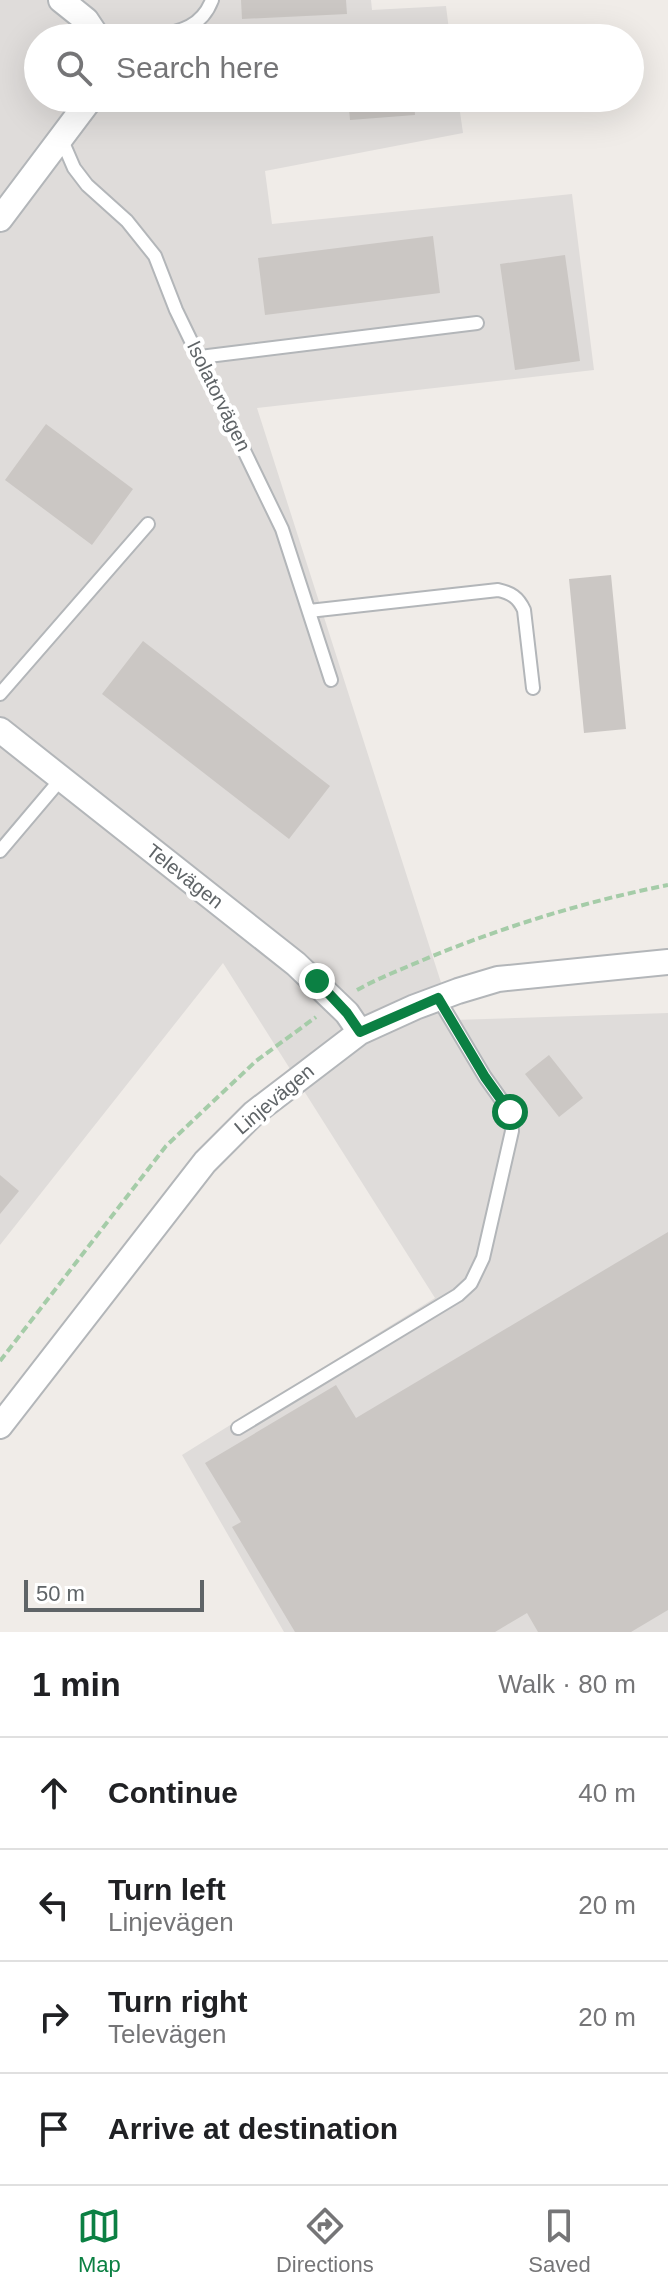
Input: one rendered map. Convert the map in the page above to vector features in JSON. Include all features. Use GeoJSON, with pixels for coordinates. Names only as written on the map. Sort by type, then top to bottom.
{"type":"FeatureCollection","features":[{"type":"Feature","properties":{"kind":"street"},"geometry":{"type":"LineString","coordinates":[[61,0],[89,24]]}},
{"type":"Feature","properties":{"kind":"street"},"geometry":{"type":"LineString","coordinates":[[0,219],[80,112]]}},
{"type":"Feature","properties":{"kind":"street","name":"Televägen"},"geometry":{"type":"LineString","coordinates":[[0,730],[296,964],[347,1013],[360,1032]]}},
{"type":"Feature","properties":{"kind":"street","name":"Linjevägen"},"geometry":{"type":"LineString","coordinates":[[0,1426],[205,1162],[254,1113],[360,1032],[438,998],[498,979],[668,962]]}},
{"type":"Feature","properties":{"kind":"lane"},"geometry":{"type":"LineString","coordinates":[[195,24],[212,0]]}},
{"type":"Feature","properties":{"kind":"lane","name":"Isolatorvägen"},"geometry":{"type":"LineString","coordinates":[[61,138],[74,168],[87,185],[127,221],[155,256],[176,310],[282,529],[331,680]]}},
{"type":"Feature","properties":{"kind":"lane"},"geometry":{"type":"LineString","coordinates":[[200,357],[477,323]]}},
{"type":"Feature","properties":{"kind":"lane"},"geometry":{"type":"LineString","coordinates":[[0,694],[148,524]]}},
{"type":"Feature","properties":{"kind":"lane"},"geometry":{"type":"LineString","coordinates":[[309,611],[498,590],[510,593],[520,601],[524,610],[533,688]]}},
{"type":"Feature","properties":{"kind":"lane"},"geometry":{"type":"LineString","coordinates":[[0,851],[61,779]]}},
{"type":"Feature","properties":{"kind":"lane"},"geometry":{"type":"LineString","coordinates":[[238,1428],[458,1295],[471,1283],[483,1258],[512,1131],[510,1112],[485,1077],[438,998]]}},
{"type":"Feature","properties":{"kind":"shaded area"},"geometry":{"type":"Polygon","coordinates":[[[0,0],[371,0],[372,10],[446,6],[448,24],[24,24],[24,112],[460,112],[463,133],[265,171],[272,224],[572,194],[594,370],[257,408],[453,1020],[668,1013],[668,1632],[284,1632],[182,1455],[435,1298],[223,963],[0,1245],[0,0]]]}},
{"type":"Feature","properties":{"kind":"building"},"geometry":{"type":"Polygon","coordinates":[[[241,0],[346,0],[347,14],[242,19],[241,0]]]}},
{"type":"Feature","properties":{"kind":"building"},"geometry":{"type":"Polygon","coordinates":[[[349,112],[415,112],[415,115],[350,120],[349,112]]]}},
{"type":"Feature","properties":{"kind":"building"},"geometry":{"type":"Polygon","coordinates":[[[433,236],[440,293],[265,315],[258,258],[433,236]]]}},
{"type":"Feature","properties":{"kind":"building"},"geometry":{"type":"Polygon","coordinates":[[[565,255],[580,361],[515,370],[500,264],[565,255]]]}},
{"type":"Feature","properties":{"kind":"building"},"geometry":{"type":"Polygon","coordinates":[[[46,424],[133,489],[92,545],[5,480],[46,424]]]}},
{"type":"Feature","properties":{"kind":"building"},"geometry":{"type":"Polygon","coordinates":[[[611,575],[626,729],[584,733],[569,579],[611,575]]]}},
{"type":"Feature","properties":{"kind":"building"},"geometry":{"type":"Polygon","coordinates":[[[143,641],[330,786],[289,839],[102,694],[143,641]]]}},
{"type":"Feature","properties":{"kind":"building"},"geometry":{"type":"Polygon","coordinates":[[[549,1055],[583,1098],[559,1117],[525,1074],[549,1055]]]}},
{"type":"Feature","properties":{"kind":"building"},"geometry":{"type":"Polygon","coordinates":[[[0,1175],[19,1191],[0,1214],[0,1175]]]}},
{"type":"Feature","properties":{"kind":"building"},"geometry":{"type":"Polygon","coordinates":[[[668,1232],[668,1610],[631,1632],[538,1632],[527,1613],[495,1632],[295,1632],[232,1527],[241,1522],[205,1463],[336,1385],[356,1418],[668,1232]]]}},
{"type":"Feature","properties":{"kind":"route"},"geometry":{"type":"LineString","coordinates":[[317,981],[360,1032],[438,998],[485,1077],[510,1112]]}}]}
